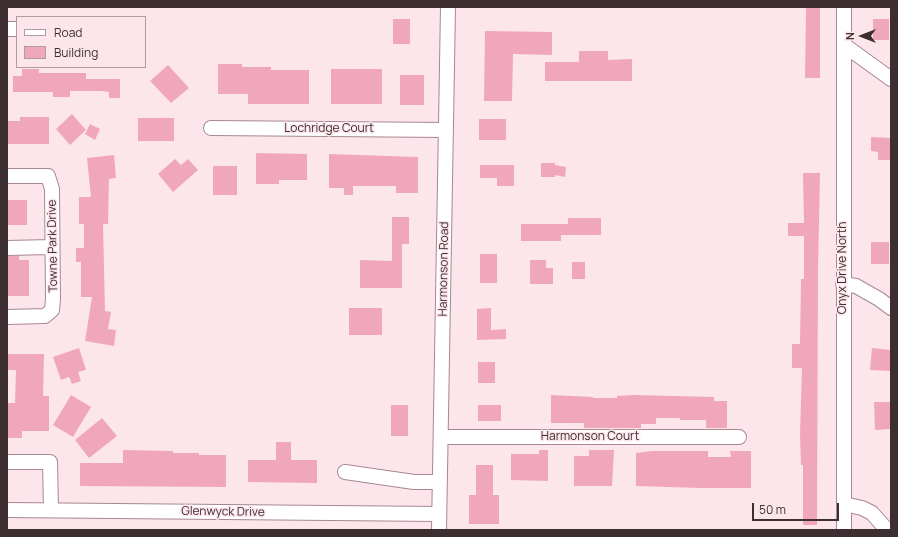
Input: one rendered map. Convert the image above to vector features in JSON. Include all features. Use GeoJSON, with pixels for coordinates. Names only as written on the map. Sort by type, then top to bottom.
{"type":"FeatureCollection","features":[{"type":"Feature","properties":{"kind":"street","name":"Harmonson Road"},"geometry":{"type":"LineString","coordinates":[[439,530],[442,438],[448,7]]}},
{"type":"Feature","properties":{"kind":"street","name":"Onyx Drive North"},"geometry":{"type":"LineString","coordinates":[[844,7],[844,530]]}},
{"type":"Feature","properties":{"kind":"street"},"geometry":{"type":"LineString","coordinates":[[844,45],[891,79]]}},
{"type":"Feature","properties":{"kind":"street","name":"Lochridge Court"},"geometry":{"type":"LineString","coordinates":[[212,128],[446,130]]}},
{"type":"Feature","properties":{"kind":"street","name":"Towne Park Drive"},"geometry":{"type":"LineString","coordinates":[[7,176],[48,176],[52,189],[53,300],[52,310],[45,316],[7,317]]}},
{"type":"Feature","properties":{"kind":"street"},"geometry":{"type":"LineString","coordinates":[[7,248],[52,247]]}},
{"type":"Feature","properties":{"kind":"street"},"geometry":{"type":"LineString","coordinates":[[843,284],[856,286],[879,299],[891,308]]}},
{"type":"Feature","properties":{"kind":"street","name":"Harmonson Court"},"geometry":{"type":"LineString","coordinates":[[442,438],[739,437]]}},
{"type":"Feature","properties":{"kind":"street"},"geometry":{"type":"LineString","coordinates":[[7,462],[50,462],[51,510]]}},
{"type":"Feature","properties":{"kind":"street"},"geometry":{"type":"LineString","coordinates":[[344,472],[414,482],[440,482]]}},
{"type":"Feature","properties":{"kind":"street"},"geometry":{"type":"LineString","coordinates":[[844,504],[862,508],[872,513],[887,530]]}},
{"type":"Feature","properties":{"kind":"street","name":"Glenwyck Drive"},"geometry":{"type":"LineString","coordinates":[[7,510],[440,514]]}},
{"type":"Feature","properties":{"kind":"building"},"geometry":{"type":"Polygon","coordinates":[[[806,7],[820,7],[820,78],[805,78],[806,7]]]}},
{"type":"Feature","properties":{"kind":"building"},"geometry":{"type":"Polygon","coordinates":[[[393,19],[410,19],[410,44],[393,44],[393,19]]]}},
{"type":"Feature","properties":{"kind":"building"},"geometry":{"type":"Polygon","coordinates":[[[873,19],[889,19],[889,40],[873,40],[873,19]]]}},
{"type":"Feature","properties":{"kind":"building"},"geometry":{"type":"Polygon","coordinates":[[[485,31],[552,32],[552,55],[513,54],[512,101],[484,101],[485,31]]]}},
{"type":"Feature","properties":{"kind":"building"},"geometry":{"type":"Polygon","coordinates":[[[579,51],[608,51],[608,60],[632,59],[632,81],[545,81],[545,62],[579,62],[579,51]]]}},
{"type":"Feature","properties":{"kind":"building"},"geometry":{"type":"Polygon","coordinates":[[[218,64],[242,64],[242,67],[271,67],[271,70],[309,70],[309,104],[248,104],[248,94],[218,94],[218,64]]]}},
{"type":"Feature","properties":{"kind":"building"},"geometry":{"type":"Polygon","coordinates":[[[168,65],[189,88],[171,103],[150,81],[168,65]]]}},
{"type":"Feature","properties":{"kind":"building"},"geometry":{"type":"Polygon","coordinates":[[[22,69],[39,69],[39,73],[86,73],[86,79],[120,79],[120,98],[109,98],[109,92],[101,91],[70,91],[70,97],[53,97],[53,92],[13,92],[13,76],[22,76],[22,69]]]}},
{"type":"Feature","properties":{"kind":"building"},"geometry":{"type":"Polygon","coordinates":[[[331,69],[382,69],[382,104],[331,104],[331,69]]]}},
{"type":"Feature","properties":{"kind":"building"},"geometry":{"type":"Polygon","coordinates":[[[400,75],[424,75],[424,105],[400,105],[400,75]]]}},
{"type":"Feature","properties":{"kind":"building"},"geometry":{"type":"Polygon","coordinates":[[[72,114],[86,130],[70,145],[56,129],[72,114]]]}},
{"type":"Feature","properties":{"kind":"building"},"geometry":{"type":"Polygon","coordinates":[[[20,117],[49,117],[49,144],[7,144],[7,121],[20,121],[20,117]]]}},
{"type":"Feature","properties":{"kind":"building"},"geometry":{"type":"Polygon","coordinates":[[[138,118],[174,118],[174,141],[138,141],[138,118]]]}},
{"type":"Feature","properties":{"kind":"building"},"geometry":{"type":"Polygon","coordinates":[[[479,119],[506,119],[506,140],[479,140],[479,119]]]}},
{"type":"Feature","properties":{"kind":"building"},"geometry":{"type":"Polygon","coordinates":[[[90,124],[100,129],[95,140],[85,134],[90,124]]]}},
{"type":"Feature","properties":{"kind":"building"},"geometry":{"type":"Polygon","coordinates":[[[871,137],[891,138],[891,160],[878,160],[878,152],[871,151],[871,137]]]}},
{"type":"Feature","properties":{"kind":"building"},"geometry":{"type":"Polygon","coordinates":[[[256,153],[307,154],[307,180],[279,180],[279,184],[256,184],[256,153]]]}},
{"type":"Feature","properties":{"kind":"building"},"geometry":{"type":"Polygon","coordinates":[[[329,154],[418,157],[418,193],[396,193],[396,186],[353,186],[353,195],[344,195],[344,188],[329,188],[329,154]]]}},
{"type":"Feature","properties":{"kind":"building"},"geometry":{"type":"Polygon","coordinates":[[[114,155],[116,178],[109,179],[108,224],[103,224],[105,311],[111,312],[108,329],[116,330],[114,346],[85,341],[92,297],[81,297],[81,262],[76,262],[76,248],[84,248],[84,224],[79,224],[79,197],[91,197],[87,158],[114,155]]]}},
{"type":"Feature","properties":{"kind":"building"},"geometry":{"type":"Polygon","coordinates":[[[175,159],[181,165],[188,159],[198,170],[173,192],[158,174],[175,159]]]}},
{"type":"Feature","properties":{"kind":"building"},"geometry":{"type":"Polygon","coordinates":[[[541,163],[555,163],[555,165],[566,167],[565,177],[555,175],[555,177],[541,177],[541,163]]]}},
{"type":"Feature","properties":{"kind":"building"},"geometry":{"type":"Polygon","coordinates":[[[480,165],[514,165],[514,186],[497,186],[497,178],[480,178],[480,165]]]}},
{"type":"Feature","properties":{"kind":"building"},"geometry":{"type":"Polygon","coordinates":[[[213,166],[237,166],[237,195],[213,195],[213,166]]]}},
{"type":"Feature","properties":{"kind":"building"},"geometry":{"type":"Polygon","coordinates":[[[803,173],[820,173],[817,525],[803,525],[803,465],[801,465],[800,434],[802,368],[792,368],[792,344],[800,344],[801,279],[804,279],[804,236],[788,236],[788,223],[804,223],[803,173]]]}},
{"type":"Feature","properties":{"kind":"building"},"geometry":{"type":"Polygon","coordinates":[[[7,200],[27,200],[27,225],[7,225],[7,200]]]}},
{"type":"Feature","properties":{"kind":"building"},"geometry":{"type":"Polygon","coordinates":[[[392,217],[409,217],[409,244],[402,244],[402,288],[360,288],[360,260],[392,261],[392,217]]]}},
{"type":"Feature","properties":{"kind":"building"},"geometry":{"type":"Polygon","coordinates":[[[568,218],[601,218],[601,235],[561,235],[561,241],[521,241],[521,224],[568,224],[568,218]]]}},
{"type":"Feature","properties":{"kind":"building"},"geometry":{"type":"Polygon","coordinates":[[[871,242],[889,242],[889,264],[871,264],[871,242]]]}},
{"type":"Feature","properties":{"kind":"building"},"geometry":{"type":"Polygon","coordinates":[[[480,254],[497,254],[497,283],[480,283],[480,254]]]}},
{"type":"Feature","properties":{"kind":"building"},"geometry":{"type":"Polygon","coordinates":[[[7,256],[19,256],[19,260],[29,260],[29,296],[7,296],[7,256]]]}},
{"type":"Feature","properties":{"kind":"building"},"geometry":{"type":"Polygon","coordinates":[[[530,260],[546,260],[546,268],[553,268],[553,284],[530,284],[530,260]]]}},
{"type":"Feature","properties":{"kind":"building"},"geometry":{"type":"Polygon","coordinates":[[[572,262],[585,262],[585,279],[572,279],[572,262]]]}},
{"type":"Feature","properties":{"kind":"building"},"geometry":{"type":"Polygon","coordinates":[[[349,308],[382,308],[382,335],[349,335],[349,308]]]}},
{"type":"Feature","properties":{"kind":"building"},"geometry":{"type":"Polygon","coordinates":[[[491,308],[491,330],[506,329],[506,339],[477,340],[477,309],[491,308]]]}},
{"type":"Feature","properties":{"kind":"building"},"geometry":{"type":"Polygon","coordinates":[[[79,348],[86,370],[78,372],[81,381],[72,384],[69,377],[61,380],[53,357],[79,348]]]}},
{"type":"Feature","properties":{"kind":"building"},"geometry":{"type":"Polygon","coordinates":[[[872,348],[891,350],[891,371],[870,370],[872,348]]]}},
{"type":"Feature","properties":{"kind":"building"},"geometry":{"type":"Polygon","coordinates":[[[7,354],[44,354],[43,396],[49,396],[49,431],[22,431],[22,438],[7,438],[7,403],[15,403],[16,370],[7,370],[7,354]]]}},
{"type":"Feature","properties":{"kind":"building"},"geometry":{"type":"Polygon","coordinates":[[[478,362],[495,362],[495,383],[478,383],[478,362]]]}},
{"type":"Feature","properties":{"kind":"building"},"geometry":{"type":"Polygon","coordinates":[[[71,395],[91,407],[73,437],[53,425],[71,395]]]}},
{"type":"Feature","properties":{"kind":"building"},"geometry":{"type":"Polygon","coordinates":[[[551,395],[593,398],[617,398],[617,396],[633,395],[714,397],[714,401],[727,401],[727,428],[706,428],[706,420],[680,420],[680,418],[656,418],[656,424],[641,424],[641,428],[584,428],[584,423],[551,423],[551,395]]]}},
{"type":"Feature","properties":{"kind":"building"},"geometry":{"type":"Polygon","coordinates":[[[874,402],[891,402],[891,429],[875,430],[874,402]]]}},
{"type":"Feature","properties":{"kind":"building"},"geometry":{"type":"Polygon","coordinates":[[[391,405],[408,405],[408,436],[391,436],[391,405]]]}},
{"type":"Feature","properties":{"kind":"building"},"geometry":{"type":"Polygon","coordinates":[[[478,405],[501,405],[501,421],[478,421],[478,405]]]}},
{"type":"Feature","properties":{"kind":"building"},"geometry":{"type":"Polygon","coordinates":[[[102,418],[117,436],[89,458],[75,440],[102,418]]]}},
{"type":"Feature","properties":{"kind":"building"},"geometry":{"type":"Polygon","coordinates":[[[276,442],[291,442],[291,460],[317,460],[317,483],[248,482],[248,460],[276,460],[276,442]]]}},
{"type":"Feature","properties":{"kind":"building"},"geometry":{"type":"Polygon","coordinates":[[[123,450],[173,451],[173,453],[199,453],[199,455],[226,455],[226,487],[80,486],[80,463],[123,463],[123,450]]]}},
{"type":"Feature","properties":{"kind":"building"},"geometry":{"type":"Polygon","coordinates":[[[539,450],[548,450],[548,481],[511,480],[511,454],[539,454],[539,450]]]}},
{"type":"Feature","properties":{"kind":"building"},"geometry":{"type":"Polygon","coordinates":[[[589,450],[614,450],[612,486],[574,486],[574,456],[589,456],[589,450]]]}},
{"type":"Feature","properties":{"kind":"building"},"geometry":{"type":"Polygon","coordinates":[[[652,451],[708,451],[708,457],[731,457],[730,451],[751,451],[751,488],[636,486],[636,453],[652,451]]]}},
{"type":"Feature","properties":{"kind":"building"},"geometry":{"type":"Polygon","coordinates":[[[476,465],[493,465],[493,495],[499,495],[499,524],[469,524],[469,495],[476,495],[476,465]]]}}]}
